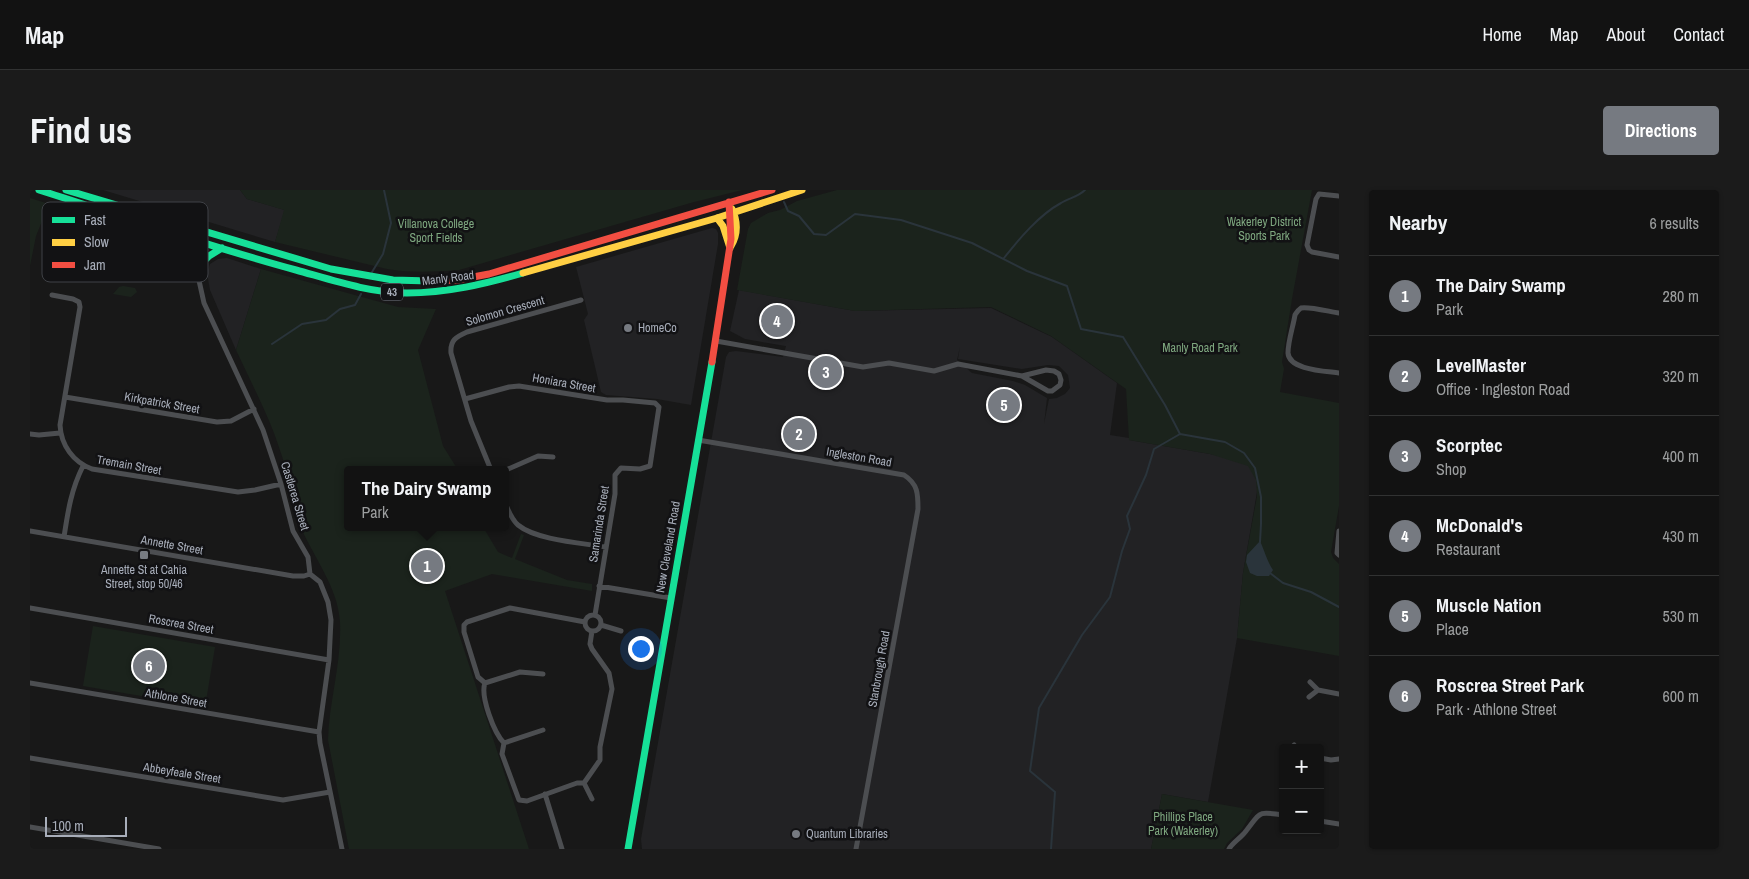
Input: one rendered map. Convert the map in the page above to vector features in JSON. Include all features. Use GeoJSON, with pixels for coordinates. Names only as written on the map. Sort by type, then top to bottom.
{"type":"FeatureCollection","features":[{"type":"Feature","properties":{"kind":"main road","name":"Manly Road"},"geometry":{"type":"LineString","coordinates":[[39,190],[76,202]]}},
{"type":"Feature","properties":{"kind":"main road","name":"Manly Road"},"geometry":{"type":"LineString","coordinates":[[66,190],[106,202]]}},
{"type":"Feature","properties":{"kind":"main road","name":"Manly Road"},"geometry":{"type":"LineString","coordinates":[[208,233],[348,274],[388,280],[436,282],[490,274],[772,190]]}},
{"type":"Feature","properties":{"kind":"main road","name":"Manly Road"},"geometry":{"type":"LineString","coordinates":[[208,244],[368,289],[406,293],[433,293],[485,284],[567,259],[732,214],[764,201],[802,190]]}},
{"type":"Feature","properties":{"kind":"main road","name":"New Cleveland Road"},"geometry":{"type":"LineString","coordinates":[[729,202],[736,224],[736,240],[730,248]]}},
{"type":"Feature","properties":{"kind":"main road","name":"New Cleveland Road"},"geometry":{"type":"LineString","coordinates":[[628,849],[630,828],[716,341],[730,248],[723,226],[717,218]]}},
{"type":"Feature","properties":{"kind":"main road"},"geometry":{"type":"LineString","coordinates":[[208,257],[222,248]]}},
{"type":"Feature","properties":{"kind":"street"},"geometry":{"type":"LineString","coordinates":[[1339,196],[1319,194],[1316,199],[1308,250],[1339,257]]}},
{"type":"Feature","properties":{"kind":"street","name":"Castlerea Street"},"geometry":{"type":"LineString","coordinates":[[199,282],[204,303],[263,430],[281,484],[293,531],[308,557],[310,574],[320,582],[328,602],[331,620],[330,660],[319,732],[342,849]]}},
{"type":"Feature","properties":{"kind":"street"},"geometry":{"type":"LineString","coordinates":[[30,434],[60,433],[80,308],[79,302],[74,299],[52,295]]}},
{"type":"Feature","properties":{"kind":"street","name":"Solomon Crescent"},"geometry":{"type":"LineString","coordinates":[[489,466],[471,422],[450,346],[456,337],[467,332],[581,300]]}},
{"type":"Feature","properties":{"kind":"street"},"geometry":{"type":"LineString","coordinates":[[1339,313],[1307,308],[1298,310],[1295,314],[1288,354],[1290,361],[1298,366],[1339,373]]}},
{"type":"Feature","properties":{"kind":"street"},"geometry":{"type":"LineString","coordinates":[[716,341],[864,367],[889,363],[934,371],[958,364],[1022,376],[1048,391],[1057,388],[1061,380],[1059,374],[1046,370],[1022,376]]}},
{"type":"Feature","properties":{"kind":"street","name":"Honiara Street"},"geometry":{"type":"LineString","coordinates":[[465,399],[519,386],[607,400],[655,403],[659,407]]}},
{"type":"Feature","properties":{"kind":"street","name":"Kirkpatrick Street"},"geometry":{"type":"LineString","coordinates":[[65,397],[217,422],[231,421],[254,409]]}},
{"type":"Feature","properties":{"kind":"street","name":"Samarinda Street"},"geometry":{"type":"LineString","coordinates":[[595,615],[617,471],[621,468],[640,469],[650,466],[659,407]]}},
{"type":"Feature","properties":{"kind":"street","name":"Tremain Street"},"geometry":{"type":"LineString","coordinates":[[60,433],[65,446],[73,457],[83,466],[92,469],[238,492],[281,484]]}},
{"type":"Feature","properties":{"kind":"street","name":"Ingleston Road"},"geometry":{"type":"LineString","coordinates":[[698,440],[904,475],[913,481],[918,493]]}},
{"type":"Feature","properties":{"kind":"street"},"geometry":{"type":"LineString","coordinates":[[509,469],[538,456],[553,457]]}},
{"type":"Feature","properties":{"kind":"street"},"geometry":{"type":"LineString","coordinates":[[64,537],[74,483],[83,466]]}},
{"type":"Feature","properties":{"kind":"street","name":"Stanbrough Road"},"geometry":{"type":"LineString","coordinates":[[856,849],[918,509],[918,493]]}},
{"type":"Feature","properties":{"kind":"street"},"geometry":{"type":"LineString","coordinates":[[509,512],[516,524],[536,535],[606,547]]}},
{"type":"Feature","properties":{"kind":"street","name":"Annette Street"},"geometry":{"type":"LineString","coordinates":[[30,531],[293,576],[310,574]]}},
{"type":"Feature","properties":{"kind":"street"},"geometry":{"type":"LineString","coordinates":[[1339,531],[1337,553],[1339,555]]}},
{"type":"Feature","properties":{"kind":"street"},"geometry":{"type":"LineString","coordinates":[[599,586],[671,598]]}},
{"type":"Feature","properties":{"kind":"street","name":"Roscrea Street"},"geometry":{"type":"LineString","coordinates":[[30,608],[330,660]]}},
{"type":"Feature","properties":{"kind":"street"},"geometry":{"type":"LineString","coordinates":[[485,683],[478,677],[464,632],[464,625],[467,622],[510,608],[585,622]]}},
{"type":"Feature","properties":{"kind":"street"},"geometry":{"type":"LineString","coordinates":[[595,615],[601,620],[601,625],[597,631],[592,631],[586,627],[585,622],[587,617],[595,615]]}},
{"type":"Feature","properties":{"kind":"street"},"geometry":{"type":"LineString","coordinates":[[601,625],[621,631]]}},
{"type":"Feature","properties":{"kind":"street"},"geometry":{"type":"LineString","coordinates":[[584,783],[600,760],[600,747],[612,689],[609,673],[590,644],[592,631]]}},
{"type":"Feature","properties":{"kind":"street"},"geometry":{"type":"LineString","coordinates":[[485,683],[520,672],[543,674]]}},
{"type":"Feature","properties":{"kind":"street"},"geometry":{"type":"LineString","coordinates":[[1310,682],[1318,690],[1339,694]]}},
{"type":"Feature","properties":{"kind":"street","name":"Athlone Street"},"geometry":{"type":"LineString","coordinates":[[30,683],[319,732]]}},
{"type":"Feature","properties":{"kind":"street"},"geometry":{"type":"LineString","coordinates":[[485,683],[483,689],[484,698],[497,735],[504,743]]}},
{"type":"Feature","properties":{"kind":"street"},"geometry":{"type":"LineString","coordinates":[[1308,697],[1318,690]]}},
{"type":"Feature","properties":{"kind":"street"},"geometry":{"type":"LineString","coordinates":[[504,743],[543,730]]}},
{"type":"Feature","properties":{"kind":"street"},"geometry":{"type":"LineString","coordinates":[[504,743],[502,754],[517,796],[522,801],[576,782],[584,783]]}},
{"type":"Feature","properties":{"kind":"street","name":"Abbeyfeale Street"},"geometry":{"type":"LineString","coordinates":[[30,758],[283,800],[330,792]]}},
{"type":"Feature","properties":{"kind":"street"},"geometry":{"type":"LineString","coordinates":[[1324,759],[1339,759]]}},
{"type":"Feature","properties":{"kind":"street"},"geometry":{"type":"LineString","coordinates":[[584,783],[592,799]]}},
{"type":"Feature","properties":{"kind":"street"},"geometry":{"type":"LineString","coordinates":[[545,794],[562,849]]}},
{"type":"Feature","properties":{"kind":"street"},"geometry":{"type":"LineString","coordinates":[[1229,849],[1245,833],[1256,816],[1261,813],[1279,815]]}},
{"type":"Feature","properties":{"kind":"street"},"geometry":{"type":"LineString","coordinates":[[1324,822],[1339,824]]}},
{"type":"Feature","properties":{"kind":"street"},"geometry":{"type":"LineString","coordinates":[[30,827],[159,849]]}},
{"type":"Feature","properties":{"kind":"shaded area"},"geometry":{"type":"Polygon","coordinates":[[[103,190],[240,190],[247,199],[285,210],[275,242],[208,222],[208,202],[143,202],[103,190]]]}},
{"type":"Feature","properties":{"kind":"shaded area"},"geometry":{"type":"Polygon","coordinates":[[[712,228],[716,229],[718,233],[718,244],[691,405],[657,399],[606,395],[601,392],[584,320],[588,314],[576,267],[712,228]]]}},
{"type":"Feature","properties":{"kind":"shaded area"},"geometry":{"type":"Polygon","coordinates":[[[227,258],[261,269],[236,350],[210,290],[208,270],[210,264],[218,259],[227,258]]]}},
{"type":"Feature","properties":{"kind":"shaded area"},"geometry":{"type":"Polygon","coordinates":[[[739,290],[855,311],[991,308],[1052,337],[1117,383],[1110,435],[1262,463],[1243,573],[1237,638],[1208,802],[1162,794],[1151,849],[642,849],[641,839],[726,357],[729,352],[736,351],[783,357],[786,346],[745,339],[730,331],[739,290]],[[960,347],[957,360],[972,373],[1025,385],[1047,398],[1044,424],[1049,399],[1065,394],[1070,388],[1068,375],[1059,366],[1048,365],[1022,369],[958,359],[960,347]]]}},
{"type":"Feature","properties":{"kind":"shaded area"},"geometry":{"type":"Polygon","coordinates":[[[1260,541],[1273,570],[1269,576],[1257,576],[1250,573],[1246,562],[1247,555],[1260,541]]]}},
{"type":"Feature","properties":{"kind":"green space","name":"Villanova College Sport Fields"},"geometry":{"type":"Polygon","coordinates":[[[240,190],[742,190],[694,202],[459,270],[423,272],[387,269],[275,242],[284,210],[247,199],[240,190]]]}},
{"type":"Feature","properties":{"kind":"green space","name":"Manly Road Park"},"geometry":{"type":"Polygon","coordinates":[[[837,190],[1312,190],[1282,362],[1284,369],[1280,392],[1339,403],[1339,506],[1331,552],[1333,558],[1339,564],[1339,656],[1237,638],[1243,573],[1257,496],[1256,480],[1248,466],[1210,454],[1129,440],[1126,389],[1051,336],[991,307],[855,311],[737,290],[748,229],[751,223],[768,213],[780,210],[797,201],[837,190]]]}},
{"type":"Feature","properties":{"kind":"green space"},"geometry":{"type":"Polygon","coordinates":[[[30,198],[43,202],[42,221],[36,236],[30,266],[30,198]]]}},
{"type":"Feature","properties":{"kind":"green space"},"geometry":{"type":"Polygon","coordinates":[[[261,269],[398,307],[436,309],[418,350],[443,446],[456,466],[344,466],[344,531],[485,531],[498,552],[512,558],[521,534],[524,535],[515,559],[567,580],[592,584],[592,591],[492,574],[445,591],[529,849],[349,849],[328,740],[339,652],[340,622],[338,609],[330,585],[299,523],[287,471],[274,433],[236,350],[261,269]]]}},
{"type":"Feature","properties":{"kind":"green space"},"geometry":{"type":"Polygon","coordinates":[[[119,287],[135,288],[137,292],[131,297],[113,294],[119,287]]]}},
{"type":"Feature","properties":{"kind":"green space"},"geometry":{"type":"Polygon","coordinates":[[[93,626],[215,647],[205,707],[83,686],[93,626]]]}},
{"type":"Feature","properties":{"kind":"green space","name":"Phillips Place Park (Wakerley)"},"geometry":{"type":"Polygon","coordinates":[[[1162,794],[1253,810],[1242,829],[1227,843],[1224,849],[1151,849],[1162,794]]]}},
{"type":"Feature","properties":{"kind":"waterway"},"geometry":{"type":"LineString","coordinates":[[372,272],[383,254],[391,223],[384,190]]}},
{"type":"Feature","properties":{"kind":"waterway"},"geometry":{"type":"LineString","coordinates":[[1004,258],[1023,235],[1045,214],[1085,190]]}},
{"type":"Feature","properties":{"kind":"waterway"},"geometry":{"type":"LineString","coordinates":[[784,202],[788,211],[799,216],[814,234],[826,235],[855,214],[901,220],[972,243],[1027,271],[1067,286],[1081,329],[1123,337],[1165,405],[1180,434],[1225,442],[1244,453],[1255,468],[1261,497],[1260,542]]}},
{"type":"Feature","properties":{"kind":"waterway"},"geometry":{"type":"LineString","coordinates":[[272,344],[302,324],[326,320],[340,309],[355,305],[361,294]]}},
{"type":"Feature","properties":{"kind":"waterway"},"geometry":{"type":"LineString","coordinates":[[1051,849],[1055,792],[1030,771],[1039,708],[1082,635],[1110,597],[1130,529],[1127,516],[1146,475],[1154,449],[1180,434]]}},
{"type":"Feature","properties":{"kind":"waterway"},"geometry":{"type":"LineString","coordinates":[[1270,573],[1283,583],[1311,592],[1339,607]]}},
{"type":"Feature","properties":{"kind":"traffic: fast"},"geometry":{"type":"LineString","coordinates":[[39,190],[76,202]]}},
{"type":"Feature","properties":{"kind":"traffic: fast"},"geometry":{"type":"LineString","coordinates":[[66,190],[106,202]]}},
{"type":"Feature","properties":{"kind":"traffic: fast"},"geometry":{"type":"LineString","coordinates":[[208,232],[331,269],[393,280],[430,281]]}},
{"type":"Feature","properties":{"kind":"traffic: fast"},"geometry":{"type":"LineString","coordinates":[[208,245],[337,282],[379,291],[422,293],[451,290],[523,273]]}},
{"type":"Feature","properties":{"kind":"traffic: fast"},"geometry":{"type":"LineString","coordinates":[[208,257],[222,248]]}},
{"type":"Feature","properties":{"kind":"traffic: fast"},"geometry":{"type":"LineString","coordinates":[[628,849],[712,362]]}},
{"type":"Feature","properties":{"kind":"traffic: slow"},"geometry":{"type":"LineString","coordinates":[[523,273],[717,218],[802,190]]}},
{"type":"Feature","properties":{"kind":"traffic: slow"},"geometry":{"type":"LineString","coordinates":[[731,246],[736,228],[732,209]]}},
{"type":"Feature","properties":{"kind":"traffic: slow"},"geometry":{"type":"LineString","coordinates":[[717,218],[723,226],[730,248]]}},
{"type":"Feature","properties":{"kind":"traffic: jam"},"geometry":{"type":"LineString","coordinates":[[430,281],[457,280],[489,274],[772,190]]}},
{"type":"Feature","properties":{"kind":"traffic: jam"},"geometry":{"type":"LineString","coordinates":[[712,362],[731,239],[729,202]]}},
{"type":"Feature","properties":{"kind":"place","name":"McDonald's"},"geometry":{"type":"Point","coordinates":[777,321]}},
{"type":"Feature","properties":{"kind":"place","name":"HomeCo"},"geometry":{"type":"Point","coordinates":[628,328]}},
{"type":"Feature","properties":{"kind":"place","name":"Scorptec"},"geometry":{"type":"Point","coordinates":[826,372]}},
{"type":"Feature","properties":{"kind":"place","name":"Muscle Nation"},"geometry":{"type":"Point","coordinates":[1004,405]}},
{"type":"Feature","properties":{"kind":"place","name":"LevelMaster"},"geometry":{"type":"Point","coordinates":[799,434]}},
{"type":"Feature","properties":{"kind":"place","name":"Annette St at Cahia Street, stop 50/46"},"geometry":{"type":"Point","coordinates":[144,555]}},
{"type":"Feature","properties":{"kind":"place","name":"The Dairy Swamp"},"geometry":{"type":"Point","coordinates":[427,566]}},
{"type":"Feature","properties":{"kind":"place","name":"Roscrea Street Park"},"geometry":{"type":"Point","coordinates":[149,666]}},
{"type":"Feature","properties":{"kind":"place","name":"Quantum Libraries"},"geometry":{"type":"Point","coordinates":[796,834]}},
{"type":"Feature","properties":{"kind":"park label","name":"Wakerley District Sports Park"},"geometry":{"type":"Point","coordinates":[1264,229]}}]}
